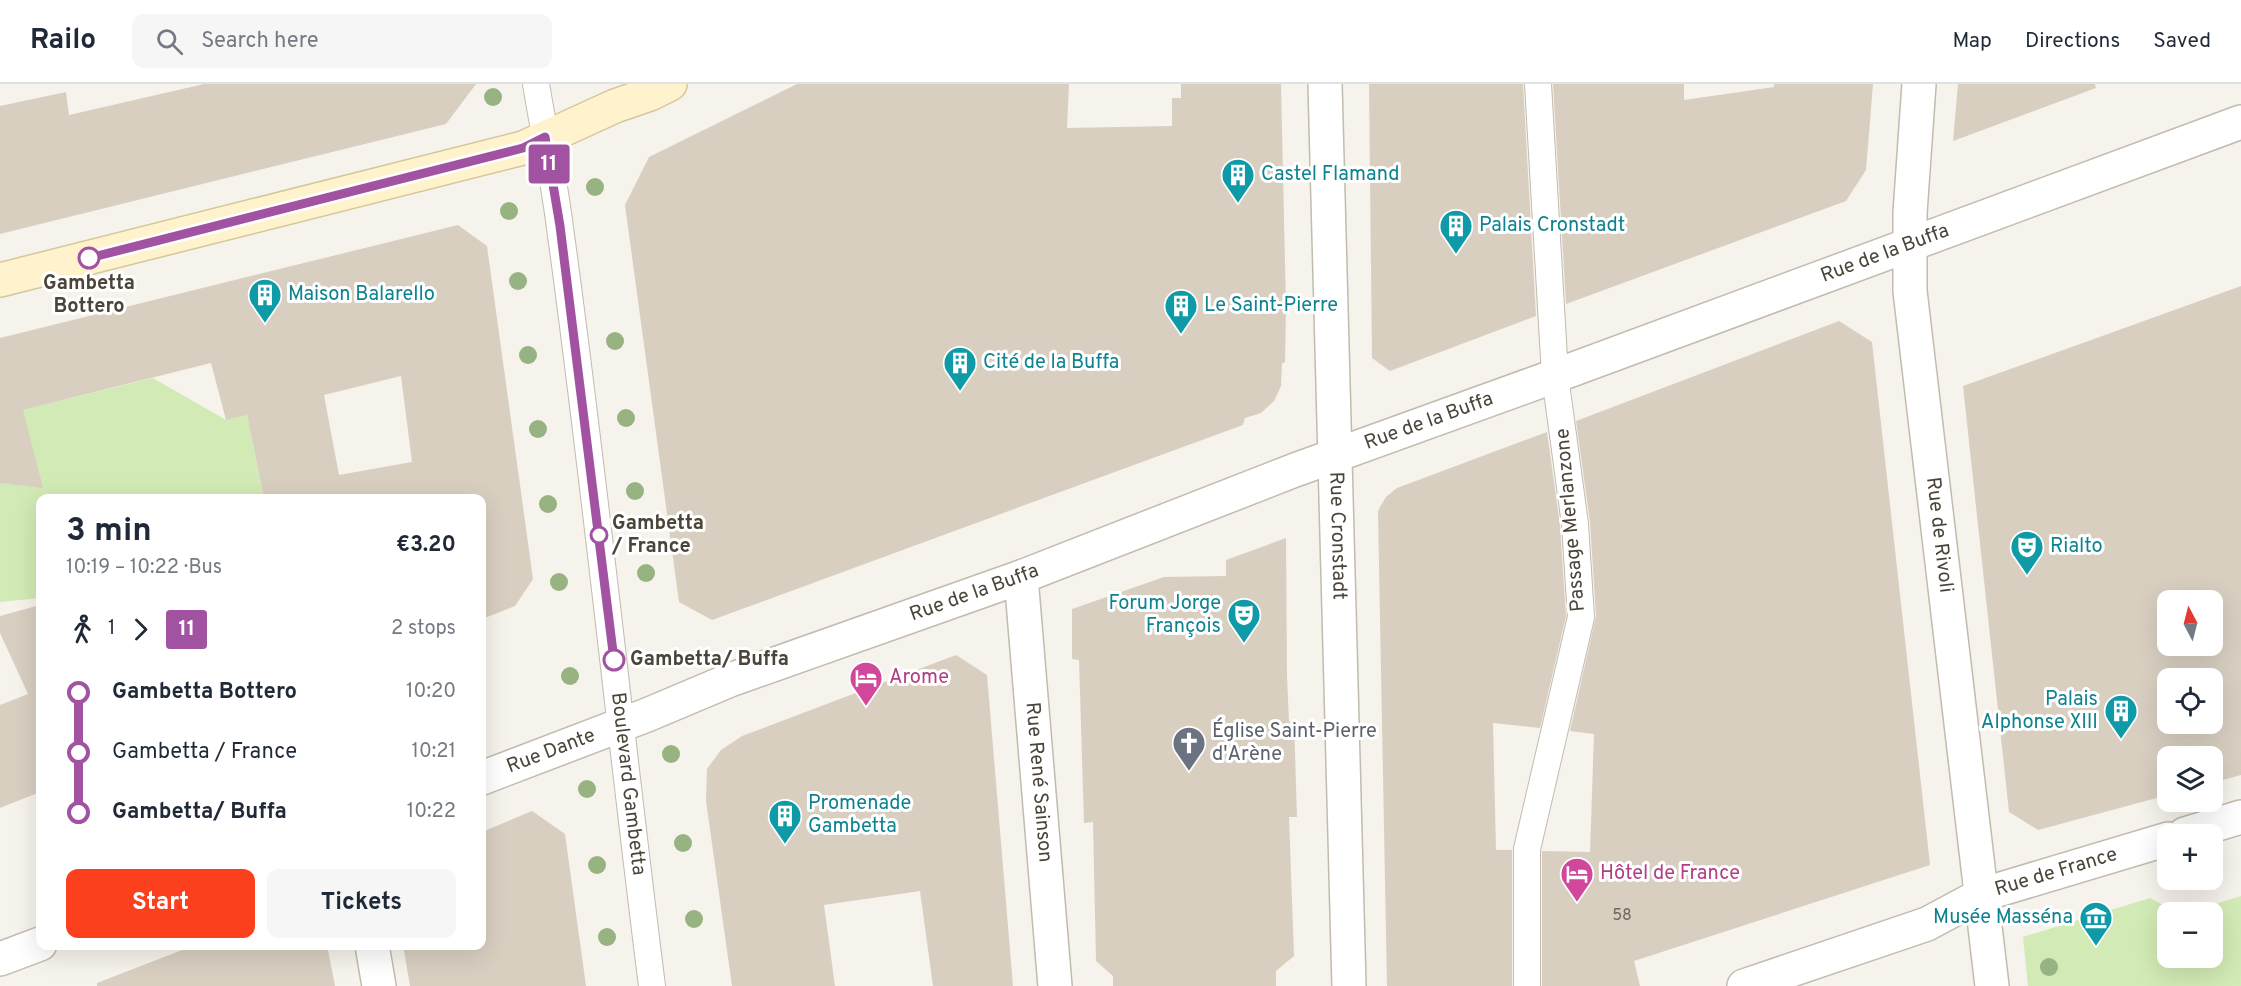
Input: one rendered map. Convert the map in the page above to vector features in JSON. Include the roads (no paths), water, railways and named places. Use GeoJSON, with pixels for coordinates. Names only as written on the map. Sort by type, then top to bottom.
{"type":"FeatureCollection","features":[{"type":"Feature","properties":{"kind":"main road"},"geometry":{"type":"LineString","coordinates":[[0,280],[523,148],[670,84]]}},
{"type":"Feature","properties":{"kind":"street","name":"Rue Cronstadt"},"geometry":{"type":"LineString","coordinates":[[1325,84],[1348,986]]}},
{"type":"Feature","properties":{"kind":"street","name":"Rue de Rivoli"},"geometry":{"type":"LineString","coordinates":[[1919,84],[1910,244],[1910,291],[1992,986]]}},
{"type":"Feature","properties":{"kind":"street","name":"Rue de la Buffa"},"geometry":{"type":"LineString","coordinates":[[621,725],[730,680],[1021,578],[1336,455],[2241,122]]}},
{"type":"Feature","properties":{"kind":"street","name":"Rue René Sainson"},"geometry":{"type":"LineString","coordinates":[[1021,578],[1055,986]]}},
{"type":"Feature","properties":{"kind":"street","name":"Rue Dante"},"geometry":{"type":"LineString","coordinates":[[486,776],[621,725]]}},
{"type":"Feature","properties":{"kind":"street"},"geometry":{"type":"LineString","coordinates":[[2218,824],[2241,817]]}},
{"type":"Feature","properties":{"kind":"street","name":"Rue de France"},"geometry":{"type":"LineString","coordinates":[[1743,986],[1927,924],[1981,895],[2157,842]]}},
{"type":"Feature","properties":{"kind":"street"},"geometry":{"type":"LineString","coordinates":[[0,959],[36,946]]}},
{"type":"Feature","properties":{"kind":"street"},"geometry":{"type":"LineString","coordinates":[[373,950],[379,986]]}},
{"type":"Feature","properties":{"kind":"lane","name":"Boulevard Gambetta"},"geometry":{"type":"LineString","coordinates":[[536,84],[564,261],[613,642],[652,986]]}},
{"type":"Feature","properties":{"kind":"lane","name":"Passage Merlanzone"},"geometry":{"type":"LineString","coordinates":[[1527,986],[1527,849],[1581,617],[1575,524],[1555,376],[1538,84]]}},
{"type":"Feature","properties":{"kind":"place","name":"Castel Flamand"},"geometry":{"type":"Point","coordinates":[1238,204]}},
{"type":"Feature","properties":{"kind":"place","name":"Palais Cronstadt"},"geometry":{"type":"Point","coordinates":[1456,255]}},
{"type":"Feature","properties":{"kind":"place","name":"Gambetta Bottero"},"geometry":{"type":"Point","coordinates":[89,258]}},
{"type":"Feature","properties":{"kind":"place","name":"Maison Balarello"},"geometry":{"type":"Point","coordinates":[265,324]}},
{"type":"Feature","properties":{"kind":"place","name":"Le Saint-Pierre"},"geometry":{"type":"Point","coordinates":[1181,335]}},
{"type":"Feature","properties":{"kind":"place","name":"Cité de la Buffa"},"geometry":{"type":"Point","coordinates":[960,392]}},
{"type":"Feature","properties":{"kind":"place","name":"Gambetta / France"},"geometry":{"type":"Point","coordinates":[599,535]}},
{"type":"Feature","properties":{"kind":"place","name":"Rialto"},"geometry":{"type":"Point","coordinates":[2027,576]}},
{"type":"Feature","properties":{"kind":"place","name":"Forum Jorge François"},"geometry":{"type":"Point","coordinates":[1244,644]}},
{"type":"Feature","properties":{"kind":"place","name":"Gambetta/ Buffa"},"geometry":{"type":"Point","coordinates":[614,660]}},
{"type":"Feature","properties":{"kind":"place","name":"Arome"},"geometry":{"type":"Point","coordinates":[866,707]}},
{"type":"Feature","properties":{"kind":"place","name":"Palais Alphonse XIII"},"geometry":{"type":"Point","coordinates":[2121,740]}},
{"type":"Feature","properties":{"kind":"place","name":"Église Saint-Pierre d'Arène"},"geometry":{"type":"Point","coordinates":[1189,772]}},
{"type":"Feature","properties":{"kind":"place","name":"Promenade Gambetta"},"geometry":{"type":"Point","coordinates":[785,845]}},
{"type":"Feature","properties":{"kind":"place","name":"Hôtel de France"},"geometry":{"type":"Point","coordinates":[1577,903]}},
{"type":"Feature","properties":{"kind":"place","name":"Musée Masséna"},"geometry":{"type":"Point","coordinates":[2096,947]}}]}
